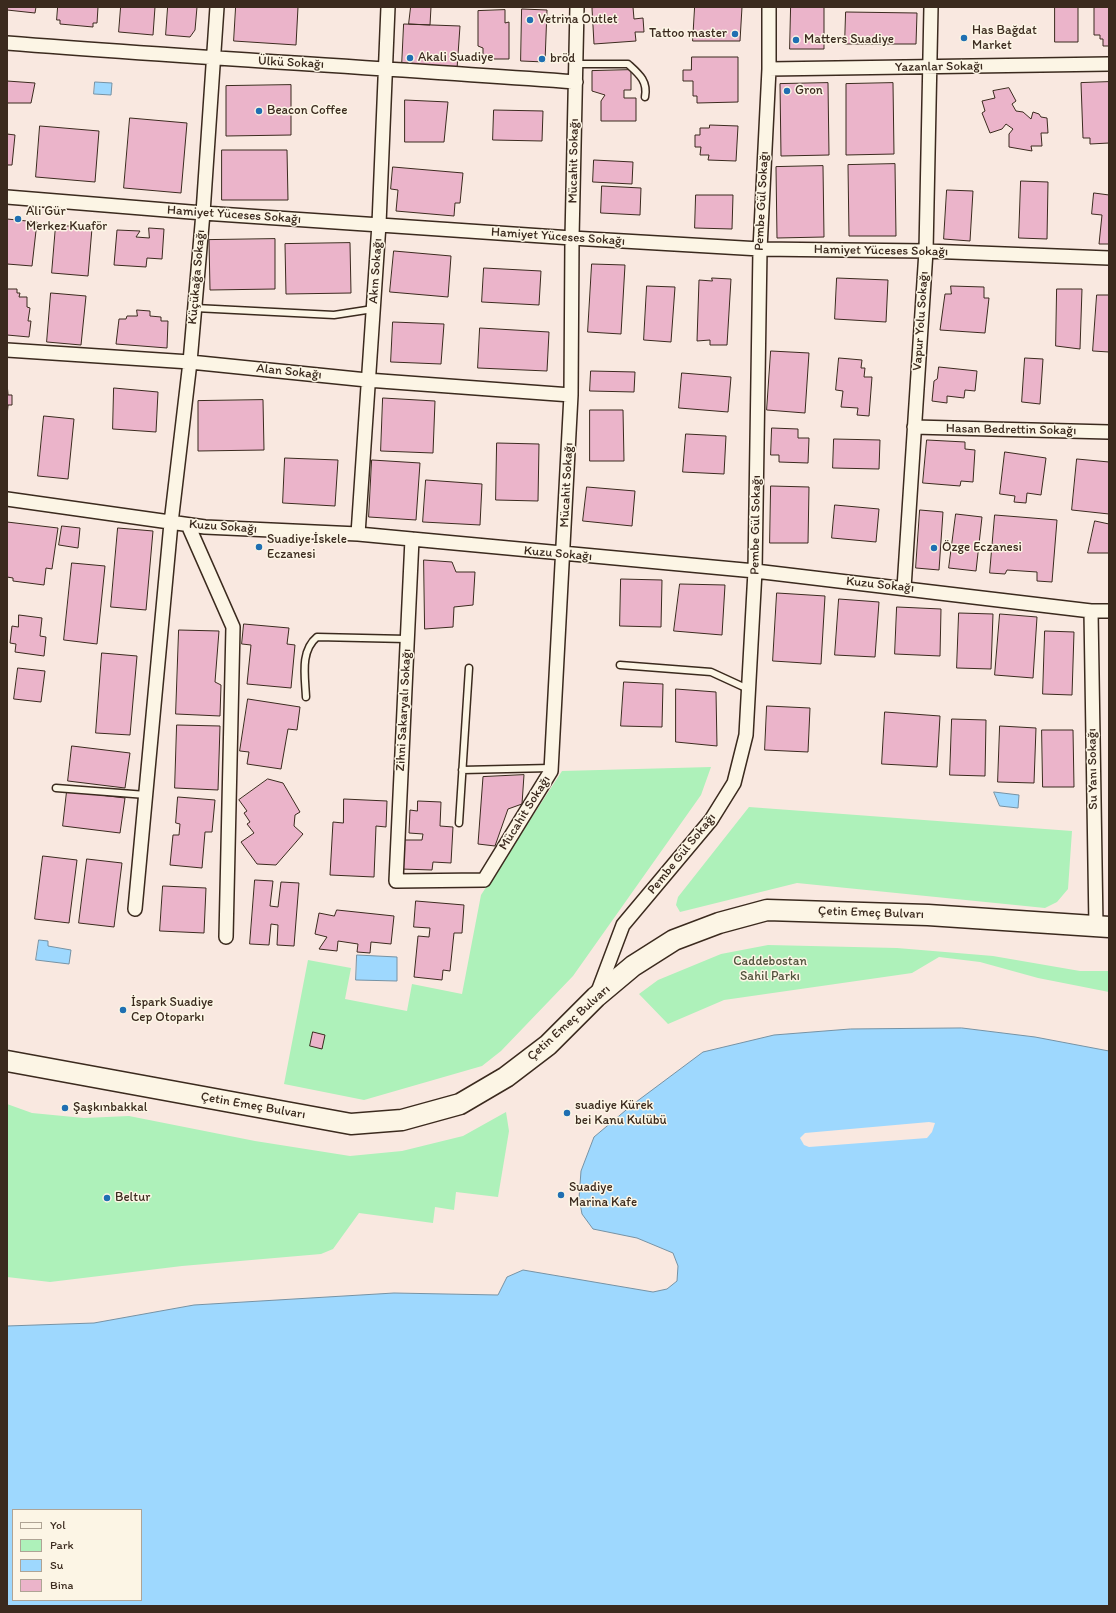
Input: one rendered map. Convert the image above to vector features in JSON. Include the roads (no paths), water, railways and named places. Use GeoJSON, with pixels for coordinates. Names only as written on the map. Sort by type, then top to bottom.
{"type":"FeatureCollection","features":[{"type":"Feature","properties":{"kind":"main road","name":"Çetin Emeç Bulvarı"},"geometry":{"type":"LineString","coordinates":[[7,1061],[351,1124],[402,1120],[460,1104],[506,1078],[548,1045],[596,997],[633,966],[674,940],[719,923],[767,910],[928,915],[1102,927]]}},
{"type":"Feature","properties":{"kind":"street","name":"Küçükağa Sokağı"},"geometry":{"type":"LineString","coordinates":[[135,909],[171,523],[195,308],[217,7]]}},
{"type":"Feature","properties":{"kind":"street","name":"Akın Sokağı"},"geometry":{"type":"LineString","coordinates":[[358,534],[367,380],[379,224],[388,7]]}},
{"type":"Feature","properties":{"kind":"street","name":"Mücahit Sokağı"},"geometry":{"type":"LineString","coordinates":[[396,881],[484,880],[551,768],[564,555],[571,395],[572,238],[578,7]]}},
{"type":"Feature","properties":{"kind":"street","name":"Pembe Gül Sokağı"},"geometry":{"type":"LineString","coordinates":[[596,997],[624,925],[711,820],[734,782],[746,735],[755,571],[760,249],[769,69],[769,7]]}},
{"type":"Feature","properties":{"kind":"street","name":"Vapur Yolu Sokağı"},"geometry":{"type":"LineString","coordinates":[[904,588],[926,251],[931,7]]}},
{"type":"Feature","properties":{"kind":"street","name":"Ülkü Sokağı"},"geometry":{"type":"LineString","coordinates":[[7,43],[214,59],[385,68],[576,82]]}},
{"type":"Feature","properties":{"kind":"street","name":"Yazanlar Sokağı"},"geometry":{"type":"LineString","coordinates":[[769,69],[1109,64]]}},
{"type":"Feature","properties":{"kind":"street","name":"Hamiyet Yüceses Sokağı"},"geometry":{"type":"LineString","coordinates":[[7,197],[203,213],[760,249],[926,251],[1109,258]]}},
{"type":"Feature","properties":{"kind":"street","name":"Alan Sokağı"},"geometry":{"type":"LineString","coordinates":[[7,350],[190,362],[367,380],[571,395]]}},
{"type":"Feature","properties":{"kind":"street","name":"Hasan Bedrettin Sokağı"},"geometry":{"type":"LineString","coordinates":[[914,427],[1109,432]]}},
{"type":"Feature","properties":{"kind":"street","name":"Kuzu Sokağı"},"geometry":{"type":"LineString","coordinates":[[7,500],[188,525],[358,534],[564,555],[755,571],[1091,611],[1109,611]]}},
{"type":"Feature","properties":{"kind":"street"},"geometry":{"type":"LineString","coordinates":[[188,525],[233,627],[226,936]]}},
{"type":"Feature","properties":{"kind":"street","name":"Zihni Sakaryalı Sokağı"},"geometry":{"type":"LineString","coordinates":[[396,881],[412,539]]}},
{"type":"Feature","properties":{"kind":"street","name":"Su Yanı Sokağı"},"geometry":{"type":"LineString","coordinates":[[1091,611],[1102,927]]}},
{"type":"Feature","properties":{"kind":"lane"},"geometry":{"type":"LineString","coordinates":[[576,64],[628,64],[643,78],[646,88],[645,97]]}},
{"type":"Feature","properties":{"kind":"lane"},"geometry":{"type":"LineString","coordinates":[[195,308],[334,315],[373,309]]}},
{"type":"Feature","properties":{"kind":"lane"},"geometry":{"type":"LineString","coordinates":[[306,697],[306,651],[311,642],[317,637],[407,639]]}},
{"type":"Feature","properties":{"kind":"lane"},"geometry":{"type":"LineString","coordinates":[[620,665],[711,672],[749,689]]}},
{"type":"Feature","properties":{"kind":"lane"},"geometry":{"type":"LineString","coordinates":[[458,823],[469,668]]}},
{"type":"Feature","properties":{"kind":"lane"},"geometry":{"type":"LineString","coordinates":[[462,770],[551,768]]}},
{"type":"Feature","properties":{"kind":"lane"},"geometry":{"type":"LineString","coordinates":[[56,788],[146,795]]}},
{"type":"Feature","properties":{"kind":"water"},"geometry":{"type":"Polygon","coordinates":[[[95,82],[112,83],[111,95],[94,94],[95,82]]]}},
{"type":"Feature","properties":{"kind":"water"},"geometry":{"type":"Polygon","coordinates":[[[994,792],[1019,795],[1018,808],[1000,806],[994,792]]]}},
{"type":"Feature","properties":{"kind":"water"},"geometry":{"type":"Polygon","coordinates":[[[39,940],[48,941],[48,946],[71,950],[69,964],[36,960],[39,940]]]}},
{"type":"Feature","properties":{"kind":"water"},"geometry":{"type":"Polygon","coordinates":[[[357,955],[397,957],[397,981],[356,980],[357,955]]]}},
{"type":"Feature","properties":{"kind":"water"},"geometry":{"type":"Polygon","coordinates":[[[962,1028],[1035,1037],[1109,1051],[1109,1606],[7,1606],[7,1326],[94,1323],[194,1305],[394,1293],[498,1295],[507,1277],[523,1270],[653,1292],[667,1289],[677,1281],[678,1266],[673,1253],[637,1238],[593,1229],[582,1214],[579,1198],[581,1171],[594,1137],[632,1105],[703,1052],[774,1035],[850,1029],[962,1028]]]}},
{"type":"Feature","properties":{"kind":"place","name":"Vetrina Outlet"},"geometry":{"type":"Point","coordinates":[530,20]}},
{"type":"Feature","properties":{"kind":"place","name":"Tattoo master"},"geometry":{"type":"Point","coordinates":[735,34]}},
{"type":"Feature","properties":{"kind":"place","name":"Has Bağdat Market"},"geometry":{"type":"Point","coordinates":[964,38]}},
{"type":"Feature","properties":{"kind":"place","name":"Matters Suadiye"},"geometry":{"type":"Point","coordinates":[796,40]}},
{"type":"Feature","properties":{"kind":"place","name":"Akali Suadiye"},"geometry":{"type":"Point","coordinates":[410,58]}},
{"type":"Feature","properties":{"kind":"place","name":"bröd"},"geometry":{"type":"Point","coordinates":[542,59]}},
{"type":"Feature","properties":{"kind":"place","name":"Gron"},"geometry":{"type":"Point","coordinates":[787,91]}},
{"type":"Feature","properties":{"kind":"place","name":"Beacon Coffee"},"geometry":{"type":"Point","coordinates":[259,111]}},
{"type":"Feature","properties":{"kind":"place","name":"Ali Gür Merkez Kuaför"},"geometry":{"type":"Point","coordinates":[18,219]}},
{"type":"Feature","properties":{"kind":"place","name":"Suadiye İskele Eczanesi"},"geometry":{"type":"Point","coordinates":[259,547]}},
{"type":"Feature","properties":{"kind":"place","name":"Özge Eczanesi"},"geometry":{"type":"Point","coordinates":[934,548]}},
{"type":"Feature","properties":{"kind":"place","name":"İspark Suadiye Cep Otoparkı"},"geometry":{"type":"Point","coordinates":[123,1010]}},
{"type":"Feature","properties":{"kind":"place","name":"Şaşkınbakkal"},"geometry":{"type":"Point","coordinates":[65,1108]}},
{"type":"Feature","properties":{"kind":"place","name":"suadiye Kürek bei Kanu Kulübü"},"geometry":{"type":"Point","coordinates":[567,1113]}},
{"type":"Feature","properties":{"kind":"place","name":"Suadiye Marina Kafe"},"geometry":{"type":"Point","coordinates":[561,1195]}},
{"type":"Feature","properties":{"kind":"place","name":"Beltur"},"geometry":{"type":"Point","coordinates":[107,1198]}},
{"type":"Feature","properties":{"kind":"park label","name":"Caddebostan Sahil Parkı"},"geometry":{"type":"Point","coordinates":[770,970]}}]}
